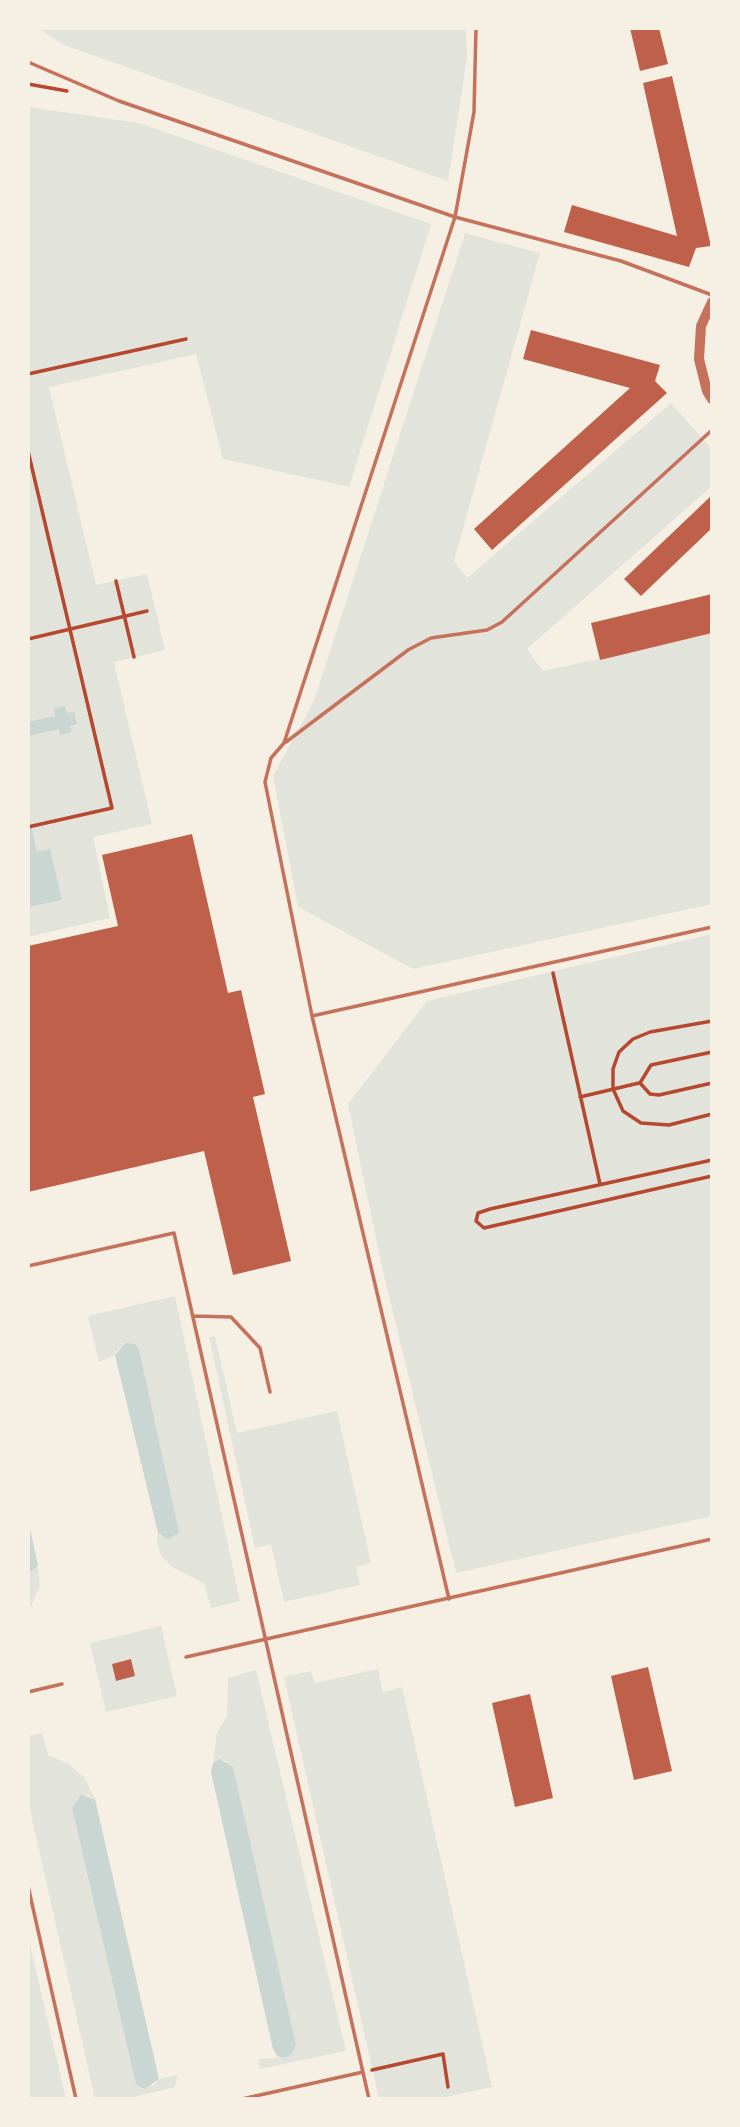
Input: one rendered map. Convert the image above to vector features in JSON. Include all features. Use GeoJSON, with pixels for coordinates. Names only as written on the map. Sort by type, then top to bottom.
{"type":"FeatureCollection","features":[{"type":"Feature","properties":{"kind":"street"},"geometry":{"type":"LineString","coordinates":[[712,302],[701,326],[699,359],[707,391],[712,399]]}},
{"type":"Feature","properties":{"kind":"lane"},"geometry":{"type":"LineString","coordinates":[[284,743],[455,217],[474,112],[476,28]]}},
{"type":"Feature","properties":{"kind":"lane"},"geometry":{"type":"LineString","coordinates":[[28,62],[119,101],[455,217],[621,261],[712,295]]}},
{"type":"Feature","properties":{"kind":"lane"},"geometry":{"type":"LineString","coordinates":[[449,1599],[312,1016],[265,782],[271,758],[284,743],[408,650],[431,638],[487,630],[502,622],[712,430]]}},
{"type":"Feature","properties":{"kind":"lane"},"geometry":{"type":"LineString","coordinates":[[312,1016],[712,927]]}},
{"type":"Feature","properties":{"kind":"lane"},"geometry":{"type":"LineString","coordinates":[[28,1266],[173,1233],[369,2099]]}},
{"type":"Feature","properties":{"kind":"lane"},"geometry":{"type":"LineString","coordinates":[[193,1316],[230,1317],[260,1348],[270,1392]]}},
{"type":"Feature","properties":{"kind":"lane"},"geometry":{"type":"LineString","coordinates":[[186,1657],[712,1539]]}},
{"type":"Feature","properties":{"kind":"lane"},"geometry":{"type":"LineString","coordinates":[[28,1692],[62,1684]]}},
{"type":"Feature","properties":{"kind":"lane"},"geometry":{"type":"LineString","coordinates":[[28,1886],[76,2099]]}},
{"type":"Feature","properties":{"kind":"lane"},"geometry":{"type":"LineString","coordinates":[[242,2099],[363,2072]]}},
{"type":"Feature","properties":{"kind":"path"},"geometry":{"type":"LineString","coordinates":[[28,374],[186,339]]}},
{"type":"Feature","properties":{"kind":"path"},"geometry":{"type":"LineString","coordinates":[[28,451],[112,808],[28,827]]}},
{"type":"Feature","properties":{"kind":"path"},"geometry":{"type":"LineString","coordinates":[[116,581],[134,657]]}},
{"type":"Feature","properties":{"kind":"path"},"geometry":{"type":"LineString","coordinates":[[28,639],[147,611]]}},
{"type":"Feature","properties":{"kind":"path"},"geometry":{"type":"LineString","coordinates":[[551,964],[600,1185]]}},
{"type":"Feature","properties":{"kind":"path"},"geometry":{"type":"LineString","coordinates":[[712,1021],[650,1032],[632,1040],[619,1052],[613,1069],[613,1089],[623,1111],[641,1123],[669,1125],[712,1114]]}},
{"type":"Feature","properties":{"kind":"path"},"geometry":{"type":"LineString","coordinates":[[580,1097],[640,1083],[651,1065],[712,1052]]}},
{"type":"Feature","properties":{"kind":"path"},"geometry":{"type":"LineString","coordinates":[[640,1083],[650,1094],[659,1095],[712,1083]]}},
{"type":"Feature","properties":{"kind":"path"},"geometry":{"type":"LineString","coordinates":[[712,1160],[490,1209],[478,1213],[476,1221],[484,1228],[712,1176]]}},
{"type":"Feature","properties":{"kind":"path"},"geometry":{"type":"LineString","coordinates":[[363,2072],[443,2054],[449,2087]]}},
{"type":"Feature","properties":{"kind":"shaded area"},"geometry":{"type":"Polygon","coordinates":[[[37,28],[466,28],[467,58],[448,181],[64,45],[37,28]]]}},
{"type":"Feature","properties":{"kind":"shaded area"},"geometry":{"type":"Polygon","coordinates":[[[28,107],[139,123],[431,224],[349,487],[223,459],[196,354],[49,387],[96,585],[147,574],[165,650],[114,662],[152,824],[93,837],[110,918],[28,937],[28,107]]]}},
{"type":"Feature","properties":{"kind":"shaded area"},"geometry":{"type":"Polygon","coordinates":[[[465,233],[540,253],[454,561],[467,578],[671,403],[712,449],[712,486],[527,649],[543,671],[712,634],[712,904],[413,969],[298,907],[273,776],[314,701],[465,233]]]}},
{"type":"Feature","properties":{"kind":"shaded area"},"geometry":{"type":"Polygon","coordinates":[[[65,706],[67,713],[74,712],[77,724],[70,726],[72,732],[60,735],[59,729],[28,736],[28,722],[55,716],[54,708],[65,706]]]}},
{"type":"Feature","properties":{"kind":"shaded area"},"geometry":{"type":"Polygon","coordinates":[[[28,812],[37,852],[50,849],[62,900],[28,907],[28,812]]]}},
{"type":"Feature","properties":{"kind":"shaded area"},"geometry":{"type":"Polygon","coordinates":[[[712,934],[712,1516],[456,1573],[382,1267],[348,1104],[427,1001],[712,934]]]}},
{"type":"Feature","properties":{"kind":"shaded area"},"geometry":{"type":"Polygon","coordinates":[[[175,1296],[240,1601],[211,1608],[204,1583],[174,1568],[162,1557],[157,1543],[158,1533],[162,1538],[119,1348],[115,1355],[99,1362],[88,1316],[175,1296]]]}},
{"type":"Feature","properties":{"kind":"shaded area"},"geometry":{"type":"Polygon","coordinates":[[[215,1336],[237,1433],[337,1411],[371,1563],[356,1567],[360,1585],[284,1602],[271,1544],[255,1548],[209,1337],[215,1336]]]}},
{"type":"Feature","properties":{"kind":"shaded area"},"geometry":{"type":"Polygon","coordinates":[[[126,1343],[135,1344],[139,1350],[179,1532],[168,1540],[158,1533],[115,1355],[126,1343]]]}},
{"type":"Feature","properties":{"kind":"shaded area"},"geometry":{"type":"Polygon","coordinates":[[[28,1519],[38,1566],[28,1574],[28,1519]]]}},
{"type":"Feature","properties":{"kind":"shaded area"},"geometry":{"type":"Polygon","coordinates":[[[38,1566],[40,1586],[28,1613],[28,1574],[38,1566]]]}},
{"type":"Feature","properties":{"kind":"shaded area"},"geometry":{"type":"Polygon","coordinates":[[[161,1626],[177,1696],[106,1712],[90,1643],[161,1626]]]}},
{"type":"Feature","properties":{"kind":"shaded area"},"geometry":{"type":"Polygon","coordinates":[[[378,1669],[383,1692],[402,1687],[492,2087],[436,2099],[379,2099],[284,1677],[311,1671],[315,1683],[378,1669]]]}},
{"type":"Feature","properties":{"kind":"shaded area"},"geometry":{"type":"Polygon","coordinates":[[[256,1670],[346,2051],[260,2069],[258,2059],[285,2057],[227,1761],[213,1763],[217,1733],[227,1716],[228,1678],[256,1670]]]}},
{"type":"Feature","properties":{"kind":"shaded area"},"geometry":{"type":"Polygon","coordinates":[[[42,1733],[48,1755],[67,1763],[84,1777],[95,1799],[88,1795],[72,1808],[136,2085],[154,2086],[159,2079],[178,2075],[175,2087],[126,2099],[95,2099],[28,1801],[28,1736],[42,1733]]]}},
{"type":"Feature","properties":{"kind":"shaded area"},"geometry":{"type":"Polygon","coordinates":[[[220,1759],[233,1767],[296,2045],[292,2054],[285,2058],[277,2056],[273,2049],[211,1772],[213,1763],[220,1759]]]}},
{"type":"Feature","properties":{"kind":"shaded area"},"geometry":{"type":"Polygon","coordinates":[[[81,1795],[95,1799],[159,2079],[145,2089],[136,2085],[72,1808],[81,1795]]]}},
{"type":"Feature","properties":{"kind":"shaded area"},"geometry":{"type":"Polygon","coordinates":[[[28,1936],[66,2099],[28,2099],[28,1936]]]}},
{"type":"Feature","properties":{"kind":"building"},"geometry":{"type":"Polygon","coordinates":[[[630,28],[659,28],[668,64],[640,71],[630,28]]]}},
{"type":"Feature","properties":{"kind":"building"},"geometry":{"type":"Polygon","coordinates":[[[672,76],[711,246],[696,248],[689,267],[564,232],[572,205],[677,236],[643,83],[672,76]]]}},
{"type":"Feature","properties":{"kind":"building"},"geometry":{"type":"Polygon","coordinates":[[[531,330],[660,365],[655,381],[667,393],[492,550],[474,529],[630,388],[523,359],[531,330]]]}},
{"type":"Feature","properties":{"kind":"building"},"geometry":{"type":"Polygon","coordinates":[[[712,495],[712,528],[641,596],[624,579],[712,495]]]}},
{"type":"Feature","properties":{"kind":"building"},"geometry":{"type":"Polygon","coordinates":[[[712,594],[712,633],[600,660],[591,623],[712,594]]]}},
{"type":"Feature","properties":{"kind":"building"},"geometry":{"type":"Polygon","coordinates":[[[192,834],[228,993],[241,990],[265,1094],[253,1097],[291,1261],[233,1275],[204,1151],[28,1192],[28,946],[118,926],[102,855],[192,834]]]}},
{"type":"Feature","properties":{"kind":"building"},"geometry":{"type":"Polygon","coordinates":[[[131,1659],[135,1676],[116,1681],[112,1664],[131,1659]]]}},
{"type":"Feature","properties":{"kind":"building"},"geometry":{"type":"Polygon","coordinates":[[[648,1667],[672,1771],[634,1780],[611,1676],[648,1667]]]}},
{"type":"Feature","properties":{"kind":"building"},"geometry":{"type":"Polygon","coordinates":[[[530,1694],[553,1798],[515,1807],[492,1703],[530,1694]]]}}]}
